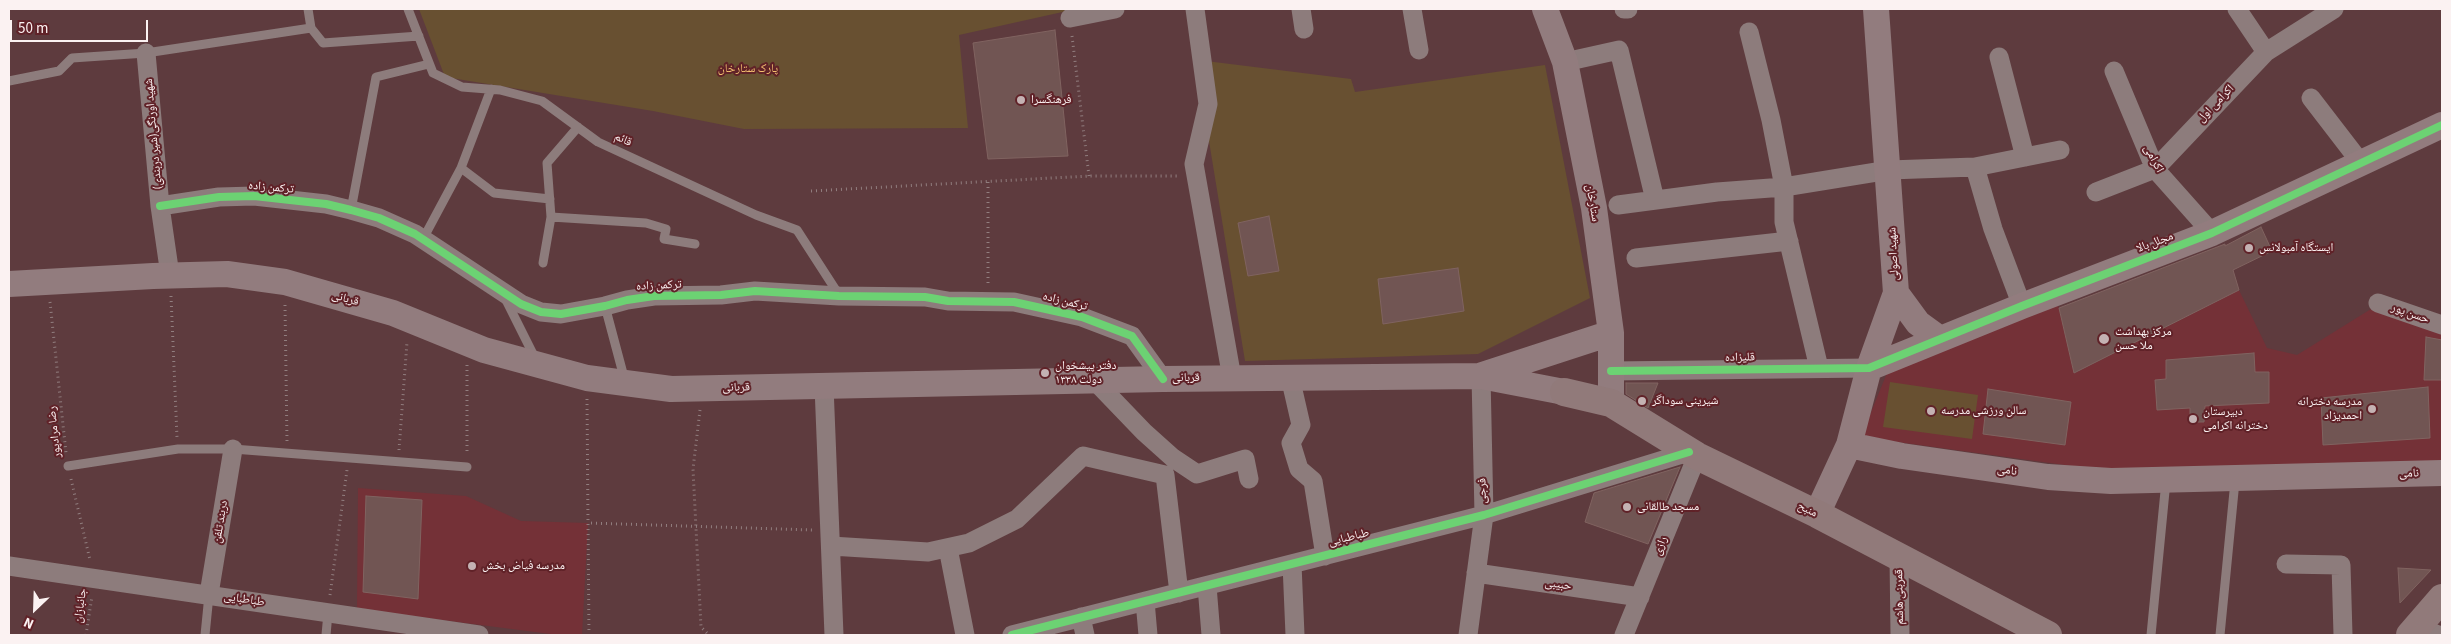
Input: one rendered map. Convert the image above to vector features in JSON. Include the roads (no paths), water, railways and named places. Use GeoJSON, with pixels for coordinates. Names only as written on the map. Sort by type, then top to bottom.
{"type":"FeatureCollection","features":[{"type":"Feature","properties":{"kind":"main road","name":"ستارخان"},"geometry":{"type":"LineString","coordinates":[[1545,9],[1565,62],[1594,208],[1611,333],[1612,403]]}},
{"type":"Feature","properties":{"kind":"main road","name":"شهید اصولی"},"geometry":{"type":"LineString","coordinates":[[1817,514],[1849,445],[1869,368],[1896,294],[1889,170],[1876,9]]}},
{"type":"Feature","properties":{"kind":"main road","name":"مجلل بالا"},"geometry":{"type":"LineString","coordinates":[[1869,368],[2022,306],[2212,233],[2442,124]]}},
{"type":"Feature","properties":{"kind":"main road","name":"قربانی"},"geometry":{"type":"LineString","coordinates":[[9,284],[227,274],[285,282],[409,319],[484,350],[587,378],[671,390],[1163,378],[1481,376]]}},
{"type":"Feature","properties":{"kind":"main road"},"geometry":{"type":"LineString","coordinates":[[1896,294],[1918,323],[1940,339]]}},
{"type":"Feature","properties":{"kind":"main road"},"geometry":{"type":"LineString","coordinates":[[1481,376],[1611,333]]}},
{"type":"Feature","properties":{"kind":"main road"},"geometry":{"type":"LineString","coordinates":[[1481,376],[1564,392]]}},
{"type":"Feature","properties":{"kind":"main road","name":"منبح"},"geometry":{"type":"LineString","coordinates":[[1564,392],[1612,403],[1693,454],[1817,514],[2048,635]]}},
{"type":"Feature","properties":{"kind":"main road","name":"نامی"},"geometry":{"type":"LineString","coordinates":[[1849,445],[1902,456],[2048,477],[2111,481],[2442,473]]}},
{"type":"Feature","properties":{"kind":"main road"},"geometry":{"type":"LineString","coordinates":[[2421,633],[2442,598]]}},
{"type":"Feature","properties":{"kind":"street"},"geometry":{"type":"LineString","coordinates":[[1070,18],[1115,9]]}},
{"type":"Feature","properties":{"kind":"street"},"geometry":{"type":"LineString","coordinates":[[1195,9],[1208,104],[1194,164],[1232,378]]}},
{"type":"Feature","properties":{"kind":"street"},"geometry":{"type":"LineString","coordinates":[[1302,9],[1304,29]]}},
{"type":"Feature","properties":{"kind":"street"},"geometry":{"type":"LineString","coordinates":[[1412,9],[1419,50]]}},
{"type":"Feature","properties":{"kind":"street"},"geometry":{"type":"LineString","coordinates":[[2237,9],[2266,52]]}},
{"type":"Feature","properties":{"kind":"street","name":"اکرامی اول"},"geometry":{"type":"LineString","coordinates":[[2096,192],[2155,168],[2266,52],[2334,9]]}},
{"type":"Feature","properties":{"kind":"street"},"geometry":{"type":"LineString","coordinates":[[1750,32],[1771,120],[1784,187],[1784,222],[1819,368]]}},
{"type":"Feature","properties":{"kind":"street"},"geometry":{"type":"LineString","coordinates":[[1565,62],[1619,50],[1656,200]]}},
{"type":"Feature","properties":{"kind":"street","name":"شهید اورنگی(شیر دربندی)"},"geometry":{"type":"LineString","coordinates":[[146,53],[160,206],[170,276]]}},
{"type":"Feature","properties":{"kind":"street"},"geometry":{"type":"LineString","coordinates":[[1999,57],[2025,157]]}},
{"type":"Feature","properties":{"kind":"street","name":"اکرامی"},"geometry":{"type":"LineString","coordinates":[[2114,71],[2155,168],[2212,233]]}},
{"type":"Feature","properties":{"kind":"street"},"geometry":{"type":"LineString","coordinates":[[2311,98],[2361,163]]}},
{"type":"Feature","properties":{"kind":"street"},"geometry":{"type":"LineString","coordinates":[[1618,205],[1717,192],[1784,187],[1889,170],[1975,167],[2060,150]]}},
{"type":"Feature","properties":{"kind":"street"},"geometry":{"type":"LineString","coordinates":[[1975,167],[1993,229],[2022,306]]}},
{"type":"Feature","properties":{"kind":"street","name":"ترکمن زاده"},"geometry":{"type":"LineString","coordinates":[[160,206],[219,197],[254,196],[326,204],[351,210],[379,218],[422,240],[521,304],[541,312],[561,314],[654,296],[721,295],[756,291],[1014,302],[1051,308],[1115,328],[1132,336],[1163,378]]}},
{"type":"Feature","properties":{"kind":"street"},"geometry":{"type":"LineString","coordinates":[[1636,258],[1788,241]]}},
{"type":"Feature","properties":{"kind":"street","name":"حسن پور"},"geometry":{"type":"LineString","coordinates":[[2378,303],[2442,325]]}},
{"type":"Feature","properties":{"kind":"street","name":"قلیزاده"},"geometry":{"type":"LineString","coordinates":[[1611,371],[1869,368]]}},
{"type":"Feature","properties":{"kind":"street","name":"فرجی"},"geometry":{"type":"LineString","coordinates":[[1469,635],[1484,515],[1481,376]]}},
{"type":"Feature","properties":{"kind":"street"},"geometry":{"type":"LineString","coordinates":[[1290,377],[1300,425],[1291,443],[1299,469],[1313,481],[1325,556]]}},
{"type":"Feature","properties":{"kind":"street"},"geometry":{"type":"LineString","coordinates":[[1094,380],[1144,432],[1169,466],[1179,593]]}},
{"type":"Feature","properties":{"kind":"street"},"geometry":{"type":"LineString","coordinates":[[824,386],[834,635]]}},
{"type":"Feature","properties":{"kind":"street","name":"دربند تلفن"},"geometry":{"type":"LineString","coordinates":[[209,594],[233,449]]}},
{"type":"Feature","properties":{"kind":"street","name":"طباطبایی"},"geometry":{"type":"LineString","coordinates":[[1012,635],[1083,626],[1145,601],[1484,515],[1693,454]]}},
{"type":"Feature","properties":{"kind":"street","name":"رازی"},"geometry":{"type":"LineString","coordinates":[[1624,635],[1693,454]]}},
{"type":"Feature","properties":{"kind":"street"},"geometry":{"type":"LineString","coordinates":[[831,538],[928,552],[969,543],[1017,519],[1083,456],[1169,466],[1197,474],[1245,459],[1249,479]]}},
{"type":"Feature","properties":{"kind":"street"},"geometry":{"type":"LineString","coordinates":[[948,548],[965,635]]}},
{"type":"Feature","properties":{"kind":"street","name":"قمربنی هاشم"},"geometry":{"type":"LineString","coordinates":[[1899,558],[1900,635]]}},
{"type":"Feature","properties":{"kind":"street"},"geometry":{"type":"LineString","coordinates":[[1292,564],[1295,635]]}},
{"type":"Feature","properties":{"kind":"street"},"geometry":{"type":"LineString","coordinates":[[2286,564],[2341,565],[2343,635]]}},
{"type":"Feature","properties":{"kind":"street","name":"طباطبایی"},"geometry":{"type":"LineString","coordinates":[[9,566],[209,594],[454,634],[478,635]]}},
{"type":"Feature","properties":{"kind":"street","name":"حبیبی"},"geometry":{"type":"LineString","coordinates":[[1476,573],[1640,597]]}},
{"type":"Feature","properties":{"kind":"street"},"geometry":{"type":"LineString","coordinates":[[1207,586],[1211,635]]}},
{"type":"Feature","properties":{"kind":"street"},"geometry":{"type":"LineString","coordinates":[[1145,601],[1148,635]]}},
{"type":"Feature","properties":{"kind":"lane"},"geometry":{"type":"LineString","coordinates":[[308,9],[311,28],[323,43],[419,36]]}},
{"type":"Feature","properties":{"kind":"lane","name":"قائم"},"geometry":{"type":"LineString","coordinates":[[408,9],[433,73],[462,88],[492,89],[542,101],[598,142],[756,215],[797,230],[839,296]]}},
{"type":"Feature","properties":{"kind":"lane"},"geometry":{"type":"LineString","coordinates":[[9,81],[58,71],[72,58],[146,53],[311,28]]}},
{"type":"Feature","properties":{"kind":"lane"},"geometry":{"type":"LineString","coordinates":[[351,210],[376,77],[430,64]]}},
{"type":"Feature","properties":{"kind":"lane"},"geometry":{"type":"LineString","coordinates":[[422,240],[461,168],[492,89]]}},
{"type":"Feature","properties":{"kind":"lane"},"geometry":{"type":"LineString","coordinates":[[543,263],[551,217],[547,162],[578,127]]}},
{"type":"Feature","properties":{"kind":"lane"},"geometry":{"type":"LineString","coordinates":[[461,168],[494,193],[550,199]]}},
{"type":"Feature","properties":{"kind":"lane"},"geometry":{"type":"LineString","coordinates":[[551,217],[646,223],[666,229],[664,239],[695,244]]}},
{"type":"Feature","properties":{"kind":"lane"},"geometry":{"type":"LineString","coordinates":[[502,290],[538,365]]}},
{"type":"Feature","properties":{"kind":"lane"},"geometry":{"type":"LineString","coordinates":[[605,306],[626,384]]}},
{"type":"Feature","properties":{"kind":"lane"},"geometry":{"type":"LineString","coordinates":[[68,466],[178,450],[233,449],[349,456],[467,467]]}},
{"type":"Feature","properties":{"kind":"lane"},"geometry":{"type":"LineString","coordinates":[[2220,635],[2235,478]]}},
{"type":"Feature","properties":{"kind":"lane"},"geometry":{"type":"LineString","coordinates":[[2151,635],[2166,480]]}},
{"type":"Feature","properties":{"kind":"lane"},"geometry":{"type":"LineString","coordinates":[[205,635],[209,594]]}},
{"type":"Feature","properties":{"kind":"lane"},"geometry":{"type":"LineString","coordinates":[[326,635],[328,613]]}},
{"type":"Feature","properties":{"kind":"place","name":"فرهنگسرا"},"geometry":{"type":"Point","coordinates":[1021,100]}},
{"type":"Feature","properties":{"kind":"place","name":"ایستگاه آمبولانس"},"geometry":{"type":"Point","coordinates":[2249,248]}},
{"type":"Feature","properties":{"kind":"place","name":"مرکز بهداشت ملا حسن"},"geometry":{"type":"Point","coordinates":[2104,339]}},
{"type":"Feature","properties":{"kind":"place","name":"دفتر پیشخوان دولت ۱۳۳۸"},"geometry":{"type":"Point","coordinates":[1045,373]}},
{"type":"Feature","properties":{"kind":"place","name":"شیرینی سوداگر"},"geometry":{"type":"Point","coordinates":[1642,401]}},
{"type":"Feature","properties":{"kind":"place","name":"مدرسه دخترانه احمدیزاد"},"geometry":{"type":"Point","coordinates":[2372,409]}},
{"type":"Feature","properties":{"kind":"place","name":"سالن ورزشی مدرسه"},"geometry":{"type":"Point","coordinates":[1931,411]}},
{"type":"Feature","properties":{"kind":"place","name":"دبیرستان دخترانه اکرامی"},"geometry":{"type":"Point","coordinates":[2193,419]}},
{"type":"Feature","properties":{"kind":"place","name":"مسجد طالقانی"},"geometry":{"type":"Point","coordinates":[1627,507]}},
{"type":"Feature","properties":{"kind":"place","name":"مدرسه فیاض بخش"},"geometry":{"type":"Point","coordinates":[472,566]}},
{"type":"Feature","properties":{"kind":"park label","name":"پارک ستارخان"},"geometry":{"type":"Point","coordinates":[748,69]}}]}
